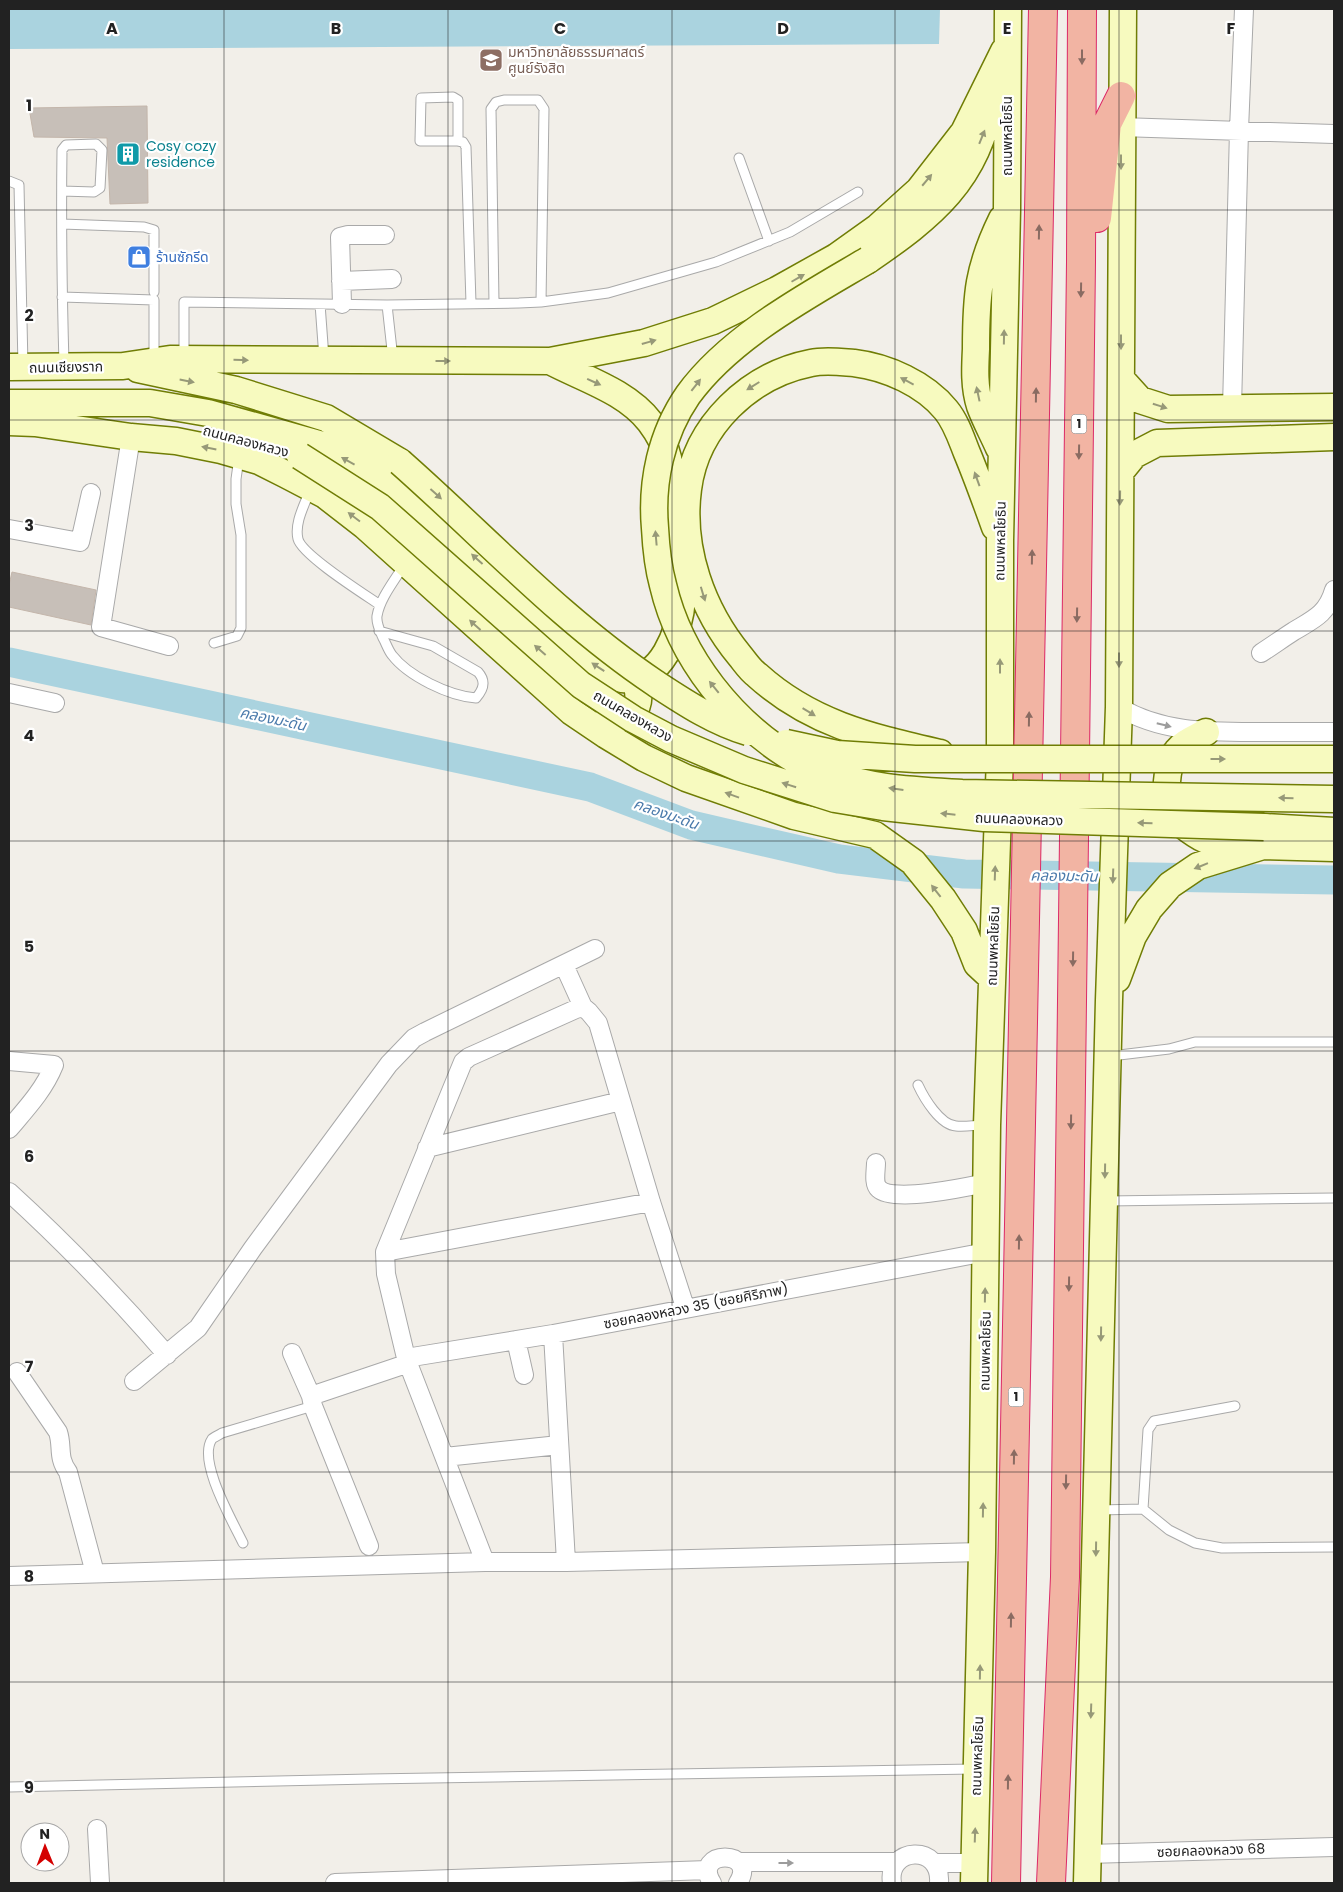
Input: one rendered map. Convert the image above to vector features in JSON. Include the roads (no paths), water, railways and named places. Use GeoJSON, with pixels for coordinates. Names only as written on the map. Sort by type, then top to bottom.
{"type":"FeatureCollection","features":[{"type":"Feature","properties":{"kind":"highway","name":"1"},"geometry":{"type":"LineString","coordinates":[[1006,1883],[1043,9]]}},
{"type":"Feature","properties":{"kind":"highway","name":"1"},"geometry":{"type":"LineString","coordinates":[[1052,1883],[1065,1577],[1082,262],[1082,9]]}},
{"type":"Feature","properties":{"kind":"highway"},"geometry":{"type":"LineString","coordinates":[[1082,262],[1095,238],[1107,124],[1121,96]]}},
{"type":"Feature","properties":{"kind":"main road","name":"ถนนพหลโยธิน"},"geometry":{"type":"LineString","coordinates":[[974,1873],[982,1552],[986,1125],[1000,756],[1002,456],[980,406],[976,387],[976,305],[983,264],[991,241],[1007,209],[1008,9]]}},
{"type":"Feature","properties":{"kind":"main road"},"geometry":{"type":"LineString","coordinates":[[1087,1883],[1109,1000],[1119,707],[1122,379],[1121,96],[1123,9]]}},
{"type":"Feature","properties":{"kind":"main road"},"geometry":{"type":"LineString","coordinates":[[123,366],[184,359],[394,362],[550,361],[644,343],[713,322],[777,290],[836,257],[878,227],[919,190],[964,132],[1007,43]]}},
{"type":"Feature","properties":{"kind":"main road"},"geometry":{"type":"LineString","coordinates":[[993,75],[992,98],[984,134],[970,163],[939,206],[908,232],[868,260],[747,336],[710,367],[687,396],[661,451],[654,498],[656,544],[663,587],[680,632],[689,651],[719,694],[743,719],[777,748],[800,762],[860,784],[904,790],[962,792],[1334,799]]}},
{"type":"Feature","properties":{"kind":"main road"},"geometry":{"type":"LineString","coordinates":[[9,403],[150,403],[208,412],[319,444],[383,480],[442,527],[598,668],[620,679],[640,678],[658,664],[670,646],[678,622],[682,598],[671,520],[671,468],[665,445],[649,422],[632,404],[601,386],[550,361]]}},
{"type":"Feature","properties":{"kind":"main road"},"geometry":{"type":"LineString","coordinates":[[959,758],[855,732],[818,718],[782,696],[755,674],[726,640],[706,605],[687,534],[686,509],[688,487],[692,469],[709,432],[731,403],[746,390],[766,378],[796,366],[813,362],[832,361],[868,364],[910,382],[932,396],[946,410],[962,440],[1000,541]]}},
{"type":"Feature","properties":{"kind":"main road"},"geometry":{"type":"LineString","coordinates":[[123,366],[236,390],[326,418],[400,462],[459,514],[562,613],[629,666],[689,706],[742,730],[794,746],[837,754],[874,757],[914,759],[1334,760]]}},
{"type":"Feature","properties":{"kind":"main road","name":"ถนนเชียงราก"},"geometry":{"type":"LineString","coordinates":[[16,367],[123,366]]}},
{"type":"Feature","properties":{"kind":"main road"},"geometry":{"type":"LineString","coordinates":[[1122,379],[1140,400],[1168,409],[1334,407]]}},
{"type":"Feature","properties":{"kind":"main road"},"geometry":{"type":"LineString","coordinates":[[1242,408],[1251,441]]}},
{"type":"Feature","properties":{"kind":"main road","name":"ถนนคลองหลวง"},"geometry":{"type":"LineString","coordinates":[[9,422],[35,423],[77,416],[134,418],[224,432],[300,456],[350,486],[385,511],[581,685],[633,719],[663,735],[744,770],[836,799],[883,807],[984,818],[1263,836],[1334,824]]}},
{"type":"Feature","properties":{"kind":"main road"},"geometry":{"type":"LineString","coordinates":[[35,423],[132,437],[176,441],[240,456],[259,461],[325,495],[365,526],[406,562],[572,712],[606,736],[644,758],[686,778],[794,816],[875,835],[914,862],[943,899],[964,931],[977,964],[991,977]]}},
{"type":"Feature","properties":{"kind":"main road"},"geometry":{"type":"LineString","coordinates":[[1120,471],[1134,455],[1158,443],[1334,437]]}},
{"type":"Feature","properties":{"kind":"main road"},"geometry":{"type":"LineString","coordinates":[[515,661],[608,718],[615,720],[632,715],[636,709],[639,694],[635,678]]}},
{"type":"Feature","properties":{"kind":"main road"},"geometry":{"type":"LineString","coordinates":[[1206,732],[1176,751],[1168,771],[1167,793],[1172,813],[1193,833],[1208,841],[1334,831]]}},
{"type":"Feature","properties":{"kind":"main road"},"geometry":{"type":"LineString","coordinates":[[1109,1000],[1133,936],[1149,909],[1170,884],[1198,866],[1263,836],[1334,848]]}},
{"type":"Feature","properties":{"kind":"street"},"geometry":{"type":"LineString","coordinates":[[1242,408],[1239,130],[1244,9]]}},
{"type":"Feature","properties":{"kind":"street"},"geometry":{"type":"LineString","coordinates":[[1121,127],[1334,134]]}},
{"type":"Feature","properties":{"kind":"street"},"geometry":{"type":"LineString","coordinates":[[342,304],[340,237],[385,234]]}},
{"type":"Feature","properties":{"kind":"street"},"geometry":{"type":"LineString","coordinates":[[341,281],[392,279]]}},
{"type":"Feature","properties":{"kind":"street"},"geometry":{"type":"LineString","coordinates":[[132,437],[101,627],[169,646]]}},
{"type":"Feature","properties":{"kind":"street"},"geometry":{"type":"LineString","coordinates":[[9,529],[80,542],[91,493]]}},
{"type":"Feature","properties":{"kind":"street"},"geometry":{"type":"LineString","coordinates":[[1261,653],[1313,621],[1328,606],[1334,590]]}},
{"type":"Feature","properties":{"kind":"street"},"geometry":{"type":"LineString","coordinates":[[9,693],[55,702]]}},
{"type":"Feature","properties":{"kind":"street"},"geometry":{"type":"LineString","coordinates":[[1119,707],[1151,722],[1181,729],[1206,732],[1334,732]]}},
{"type":"Feature","properties":{"kind":"street"},"geometry":{"type":"LineString","coordinates":[[134,1381],[198,1328],[298,1187],[389,1064],[408,1044],[425,1032],[594,950]]}},
{"type":"Feature","properties":{"kind":"street"},"geometry":{"type":"LineString","coordinates":[[564,965],[583,1008],[590,1012],[598,1023],[651,1202],[685,1308]]}},
{"type":"Feature","properties":{"kind":"street"},"geometry":{"type":"LineString","coordinates":[[486,1562],[408,1360],[386,1274],[385,1252],[463,1062],[567,1013],[583,1008]]}},
{"type":"Feature","properties":{"kind":"street"},"geometry":{"type":"LineString","coordinates":[[9,1061],[54,1065],[49,1078],[33,1101],[9,1129]]}},
{"type":"Feature","properties":{"kind":"street"},"geometry":{"type":"LineString","coordinates":[[428,1148],[621,1101]]}},
{"type":"Feature","properties":{"kind":"street"},"geometry":{"type":"LineString","coordinates":[[876,1163],[876,1185],[879,1190],[884,1192],[912,1194],[986,1184]]}},
{"type":"Feature","properties":{"kind":"street"},"geometry":{"type":"LineString","coordinates":[[9,1192],[116,1296],[167,1355]]}},
{"type":"Feature","properties":{"kind":"street"},"geometry":{"type":"LineString","coordinates":[[385,1252],[651,1202]]}},
{"type":"Feature","properties":{"kind":"street","name":"ซอยคลองหลวง 35 (ซอยศิริภาพ)"},"geometry":{"type":"LineString","coordinates":[[312,1401],[408,1360],[986,1252]]}},
{"type":"Feature","properties":{"kind":"street"},"geometry":{"type":"LineString","coordinates":[[553,1334],[566,1562]]}},
{"type":"Feature","properties":{"kind":"street"},"geometry":{"type":"LineString","coordinates":[[516,1340],[524,1375]]}},
{"type":"Feature","properties":{"kind":"street"},"geometry":{"type":"LineString","coordinates":[[292,1353],[369,1546]]}},
{"type":"Feature","properties":{"kind":"street"},"geometry":{"type":"LineString","coordinates":[[17,1372],[58,1432],[61,1460],[68,1472],[95,1572]]}},
{"type":"Feature","properties":{"kind":"street"},"geometry":{"type":"LineString","coordinates":[[445,1457],[559,1446]]}},
{"type":"Feature","properties":{"kind":"street"},"geometry":{"type":"LineString","coordinates":[[9,1576],[486,1562],[566,1562],[982,1552]]}},
{"type":"Feature","properties":{"kind":"street"},"geometry":{"type":"LineString","coordinates":[[97,1829],[100,1883]]}},
{"type":"Feature","properties":{"kind":"street","name":"ซอยคลองหลวง 68"},"geometry":{"type":"LineString","coordinates":[[1088,1854],[1334,1846]]}},
{"type":"Feature","properties":{"kind":"street"},"geometry":{"type":"LineString","coordinates":[[892,1883],[892,1872],[897,1862],[906,1856],[914,1854],[921,1855],[934,1863],[974,1873]]}},
{"type":"Feature","properties":{"kind":"street"},"geometry":{"type":"LineString","coordinates":[[335,1883],[710,1877],[714,1860],[726,1856],[738,1862],[897,1862]]}},
{"type":"Feature","properties":{"kind":"street"},"geometry":{"type":"LineString","coordinates":[[738,1862],[742,1875],[738,1883]]}},
{"type":"Feature","properties":{"kind":"street"},"geometry":{"type":"LineString","coordinates":[[934,1863],[938,1869],[939,1883]]}},
{"type":"Feature","properties":{"kind":"lane"},"geometry":{"type":"LineString","coordinates":[[458,140],[458,100],[454,97],[421,98],[420,141],[458,140],[463,142],[466,147],[472,303]]}},
{"type":"Feature","properties":{"kind":"lane"},"geometry":{"type":"LineString","coordinates":[[494,303],[491,110],[496,102],[504,100],[538,100],[544,109],[541,302]]}},
{"type":"Feature","properties":{"kind":"lane"},"geometry":{"type":"LineString","coordinates":[[62,191],[94,192],[100,188],[102,150],[99,146],[96,144],[63,146],[62,191],[62,297],[64,367]]}},
{"type":"Feature","properties":{"kind":"lane"},"geometry":{"type":"LineString","coordinates":[[739,158],[769,241]]}},
{"type":"Feature","properties":{"kind":"lane"},"geometry":{"type":"LineString","coordinates":[[9,181],[19,186],[16,367]]}},
{"type":"Feature","properties":{"kind":"lane"},"geometry":{"type":"LineString","coordinates":[[184,359],[184,302],[387,305],[494,303],[541,302],[608,293],[716,262],[769,241],[790,232],[858,192]]}},
{"type":"Feature","properties":{"kind":"lane"},"geometry":{"type":"LineString","coordinates":[[62,224],[144,227],[154,230],[154,292]]}},
{"type":"Feature","properties":{"kind":"lane"},"geometry":{"type":"LineString","coordinates":[[62,297],[154,300],[154,362]]}},
{"type":"Feature","properties":{"kind":"lane"},"geometry":{"type":"LineString","coordinates":[[320,304],[324,360]]}},
{"type":"Feature","properties":{"kind":"lane"},"geometry":{"type":"LineString","coordinates":[[387,305],[394,362]]}},
{"type":"Feature","properties":{"kind":"lane"},"geometry":{"type":"LineString","coordinates":[[214,643],[237,636],[241,628],[241,535],[236,504],[236,479],[240,456]]}},
{"type":"Feature","properties":{"kind":"lane"},"geometry":{"type":"LineString","coordinates":[[311,488],[300,517],[298,538],[301,546],[319,562],[380,605]]}},
{"type":"Feature","properties":{"kind":"lane"},"geometry":{"type":"LineString","coordinates":[[380,631],[433,646],[478,672],[482,676],[484,684],[482,691],[476,698],[454,694],[408,670],[391,655],[380,631],[377,618],[380,605],[406,562]]}},
{"type":"Feature","properties":{"kind":"lane"},"geometry":{"type":"LineString","coordinates":[[1108,1057],[1168,1049],[1195,1042],[1334,1042]]}},
{"type":"Feature","properties":{"kind":"lane"},"geometry":{"type":"LineString","coordinates":[[918,1085],[936,1114],[954,1126],[986,1125]]}},
{"type":"Feature","properties":{"kind":"lane"},"geometry":{"type":"LineString","coordinates":[[1104,1201],[1334,1198]]}},
{"type":"Feature","properties":{"kind":"lane"},"geometry":{"type":"LineString","coordinates":[[243,1543],[211,1470],[208,1450],[213,1439],[222,1433],[312,1401]]}},
{"type":"Feature","properties":{"kind":"lane"},"geometry":{"type":"LineString","coordinates":[[1143,1509],[1148,1430],[1154,1421],[1234,1406]]}},
{"type":"Feature","properties":{"kind":"lane"},"geometry":{"type":"LineString","coordinates":[[1097,1510],[1143,1509],[1169,1530],[1195,1543],[1222,1548],[1334,1546]]}},
{"type":"Feature","properties":{"kind":"lane"},"geometry":{"type":"LineString","coordinates":[[9,1787],[977,1769]]}},
{"type":"Feature","properties":{"kind":"water"},"geometry":{"type":"Polygon","coordinates":[[[9,9],[940,9],[939,44],[9,49],[9,9]]]}},
{"type":"Feature","properties":{"kind":"waterway","name":"คลองมะดัน"},"geometry":{"type":"LineString","coordinates":[[9,662],[590,787],[691,825],[839,859],[964,874],[1334,880]]}},
{"type":"Feature","properties":{"kind":"place","name":"มหาวิทยาลัยธรรมศาสตร์ ศูนย์รังสิต"},"geometry":{"type":"Point","coordinates":[491,60]}},
{"type":"Feature","properties":{"kind":"place","name":"Cosy cozy residence"},"geometry":{"type":"Point","coordinates":[128,154]}},
{"type":"Feature","properties":{"kind":"place","name":"ร้านซักรีด"},"geometry":{"type":"Point","coordinates":[139,257]}}]}
